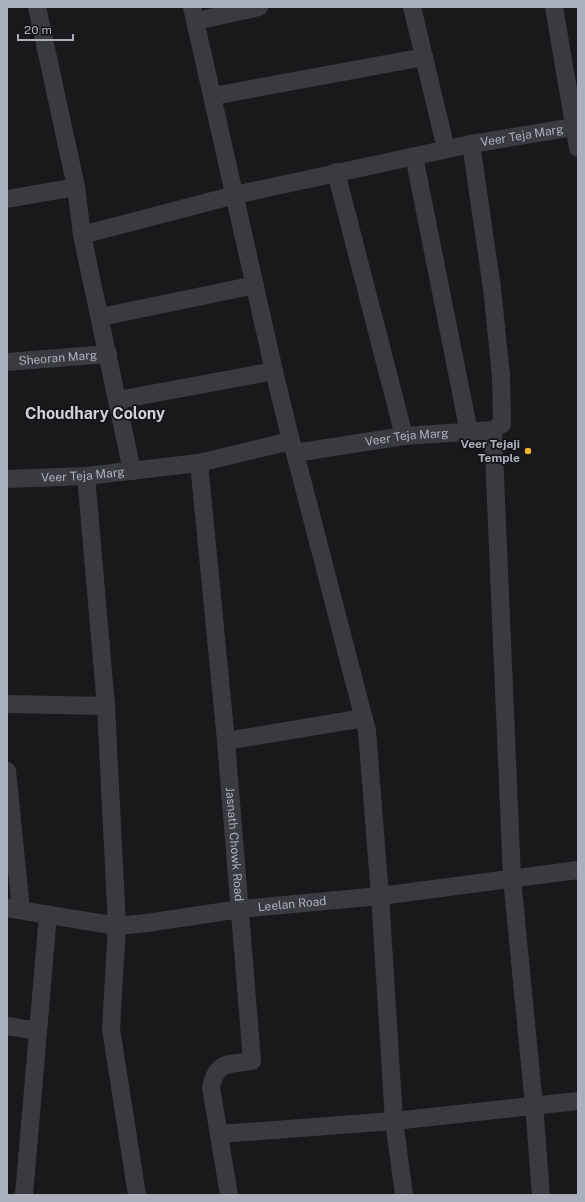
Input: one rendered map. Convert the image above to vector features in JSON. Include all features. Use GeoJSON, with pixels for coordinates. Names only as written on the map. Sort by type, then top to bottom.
{"type":"FeatureCollection","features":[{"type":"Feature","properties":{"kind":"street"},"geometry":{"type":"LineString","coordinates":[[37,7],[76,187],[82,235],[101,317],[132,471]]}},
{"type":"Feature","properties":{"kind":"street"},"geometry":{"type":"LineString","coordinates":[[259,7],[194,14],[274,371],[367,731],[380,896],[394,1121],[404,1195]]}},
{"type":"Feature","properties":{"kind":"street"},"geometry":{"type":"LineString","coordinates":[[412,7],[446,149]]}},
{"type":"Feature","properties":{"kind":"street"},"geometry":{"type":"LineString","coordinates":[[554,7],[578,148]]}},
{"type":"Feature","properties":{"kind":"street"},"geometry":{"type":"LineString","coordinates":[[213,96],[424,57]]}},
{"type":"Feature","properties":{"kind":"street","name":"Veer Teja Marg"},"geometry":{"type":"LineString","coordinates":[[7,479],[86,476],[199,464],[293,447],[404,436],[493,430],[502,424],[501,376],[492,288],[471,144],[574,127]]}},
{"type":"Feature","properties":{"kind":"street"},"geometry":{"type":"LineString","coordinates":[[82,235],[234,195],[471,144]]}},
{"type":"Feature","properties":{"kind":"street"},"geometry":{"type":"LineString","coordinates":[[414,156],[469,432]]}},
{"type":"Feature","properties":{"kind":"street"},"geometry":{"type":"LineString","coordinates":[[336,172],[404,436]]}},
{"type":"Feature","properties":{"kind":"street"},"geometry":{"type":"LineString","coordinates":[[7,199],[76,187]]}},
{"type":"Feature","properties":{"kind":"street"},"geometry":{"type":"LineString","coordinates":[[101,317],[255,285]]}},
{"type":"Feature","properties":{"kind":"street","name":"Sheoran Marg"},"geometry":{"type":"LineString","coordinates":[[7,362],[108,354]]}},
{"type":"Feature","properties":{"kind":"street"},"geometry":{"type":"LineString","coordinates":[[118,400],[274,371]]}},
{"type":"Feature","properties":{"kind":"street"},"geometry":{"type":"LineString","coordinates":[[493,430],[512,878],[541,1195]]}},
{"type":"Feature","properties":{"kind":"street","name":"Jasnath Chowk Road"},"geometry":{"type":"LineString","coordinates":[[199,464],[226,741],[252,1061],[224,1066],[217,1070],[213,1077],[212,1091],[229,1195]]}},
{"type":"Feature","properties":{"kind":"street"},"geometry":{"type":"LineString","coordinates":[[86,476],[106,706],[117,926],[112,1029],[137,1195]]}},
{"type":"Feature","properties":{"kind":"street"},"geometry":{"type":"LineString","coordinates":[[7,704],[106,706]]}},
{"type":"Feature","properties":{"kind":"street"},"geometry":{"type":"LineString","coordinates":[[226,741],[364,718]]}},
{"type":"Feature","properties":{"kind":"street"},"geometry":{"type":"LineString","coordinates":[[7,771],[14,909]]}},
{"type":"Feature","properties":{"kind":"street","name":"Leelan Road"},"geometry":{"type":"LineString","coordinates":[[14,909],[117,926],[240,909],[380,896],[578,870]]}},
{"type":"Feature","properties":{"kind":"street"},"geometry":{"type":"LineString","coordinates":[[24,1195],[48,915]]}},
{"type":"Feature","properties":{"kind":"street"},"geometry":{"type":"LineString","coordinates":[[7,1026],[38,1031]]}},
{"type":"Feature","properties":{"kind":"street"},"geometry":{"type":"LineString","coordinates":[[220,1134],[394,1121],[578,1101]]}},
{"type":"Feature","properties":{"kind":"place","name":"Veer Tejaji Temple"},"geometry":{"type":"Point","coordinates":[528,451]}},
{"type":"Feature","properties":{"kind":"district","name":"Choudhary Colony"},"geometry":{"type":"Point","coordinates":[95,413]}}]}
